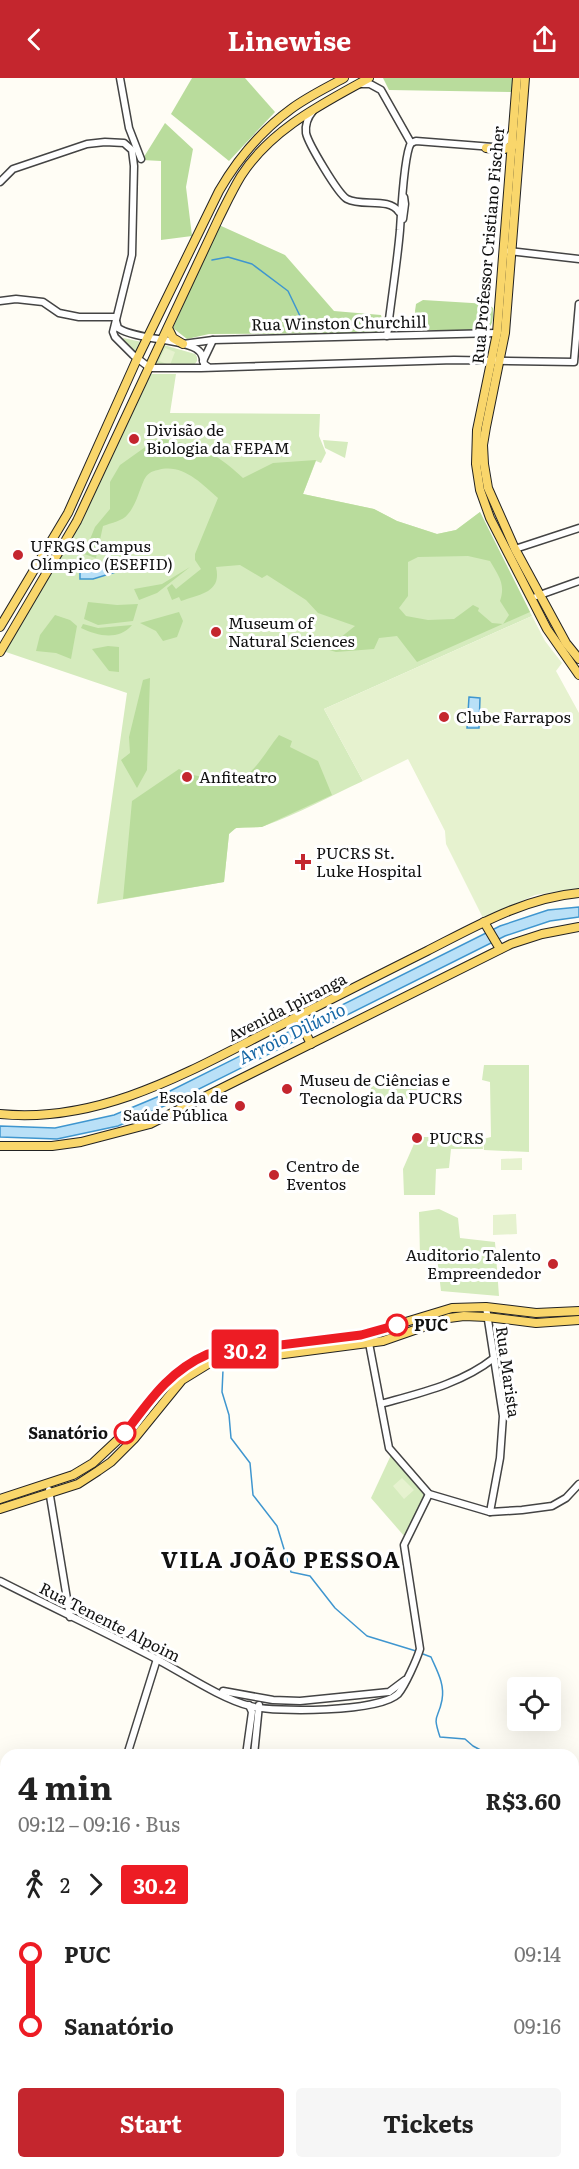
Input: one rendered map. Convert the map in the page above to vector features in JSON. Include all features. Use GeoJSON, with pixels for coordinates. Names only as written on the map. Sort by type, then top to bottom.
{"type":"FeatureCollection","features":[{"type":"Feature","properties":{"kind":"main road"},"geometry":{"type":"LineString","coordinates":[[0,627],[68,513],[137,359],[219,191],[233,169],[262,133],[290,110],[344,78]]}},
{"type":"Feature","properties":{"kind":"main road"},"geometry":{"type":"LineString","coordinates":[[0,652],[77,521],[219,218],[241,176],[271,141],[297,120],[369,78]]}},
{"type":"Feature","properties":{"kind":"main road","name":"Rua Professor Cristiano Fischer"},"geometry":{"type":"LineString","coordinates":[[517,78],[510,166],[507,251],[497,360],[475,444],[479,483],[490,518],[536,597],[579,659]]}},
{"type":"Feature","properties":{"kind":"main road","name":"Rua Professor Cristiano Fischer"},"geometry":{"type":"LineString","coordinates":[[497,360],[497,333],[521,134],[525,78]]}},
{"type":"Feature","properties":{"kind":"main road"},"geometry":{"type":"LineString","coordinates":[[486,148],[502,150],[512,147],[521,134]]}},
{"type":"Feature","properties":{"kind":"main road"},"geometry":{"type":"LineString","coordinates":[[168,328],[173,338],[183,344]]}},
{"type":"Feature","properties":{"kind":"main road","name":"Rua Professor Cristiano Fischer"},"geometry":{"type":"LineString","coordinates":[[488,401],[483,445],[485,474],[495,506],[558,647],[579,675]]}},
{"type":"Feature","properties":{"kind":"main road","name":"Avenida Ipiranga"},"geometry":{"type":"LineString","coordinates":[[0,1114],[40,1116],[66,1114],[123,1099],[203,1065],[299,1019],[522,905],[559,895],[579,893]]}},
{"type":"Feature","properties":{"kind":"main road"},"geometry":{"type":"LineString","coordinates":[[486,925],[498,947]]}},
{"type":"Feature","properties":{"kind":"main road"},"geometry":{"type":"LineString","coordinates":[[0,1146],[52,1146],[81,1142],[150,1124],[498,947],[542,934],[579,927]]}},
{"type":"Feature","properties":{"kind":"main road"},"geometry":{"type":"LineString","coordinates":[[299,1019],[310,1042]]}},
{"type":"Feature","properties":{"kind":"main road"},"geometry":{"type":"LineString","coordinates":[[0,1499],[74,1475],[104,1455],[171,1376],[189,1363],[208,1354],[366,1334],[452,1308],[486,1307],[536,1313],[579,1311]]}},
{"type":"Feature","properties":{"kind":"main road"},"geometry":{"type":"LineString","coordinates":[[0,1509],[78,1484],[111,1462],[182,1380],[198,1369],[219,1362],[383,1341],[449,1318],[487,1317],[536,1323],[579,1320]]}},
{"type":"Feature","properties":{"kind":"street"},"geometry":{"type":"LineString","coordinates":[[120,78],[129,128],[129,137],[124,143]]}},
{"type":"Feature","properties":{"kind":"street"},"geometry":{"type":"LineString","coordinates":[[357,85],[370,84],[381,90],[411,143]]}},
{"type":"Feature","properties":{"kind":"street"},"geometry":{"type":"LineString","coordinates":[[316,108],[306,122],[307,138],[339,192],[352,201],[390,205],[397,209],[400,216]]}},
{"type":"Feature","properties":{"kind":"street"},"geometry":{"type":"LineString","coordinates":[[129,128],[141,159]]}},
{"type":"Feature","properties":{"kind":"street"},"geometry":{"type":"LineString","coordinates":[[486,148],[503,144],[513,129]]}},
{"type":"Feature","properties":{"kind":"street"},"geometry":{"type":"LineString","coordinates":[[387,336],[408,150],[411,143],[416,141],[486,148],[502,153],[508,159],[510,166]]}},
{"type":"Feature","properties":{"kind":"street"},"geometry":{"type":"LineString","coordinates":[[0,181],[14,169],[87,144],[124,143],[130,148],[135,166],[132,255],[113,332],[137,359],[150,368],[497,360],[574,362],[579,304]]}},
{"type":"Feature","properties":{"kind":"street"},"geometry":{"type":"LineString","coordinates":[[133,155],[141,159]]}},
{"type":"Feature","properties":{"kind":"street"},"geometry":{"type":"LineString","coordinates":[[135,166],[141,159]]}},
{"type":"Feature","properties":{"kind":"street"},"geometry":{"type":"LineString","coordinates":[[390,205],[398,201],[403,194]]}},
{"type":"Feature","properties":{"kind":"street"},"geometry":{"type":"LineString","coordinates":[[400,228],[405,213],[403,194]]}},
{"type":"Feature","properties":{"kind":"street"},"geometry":{"type":"LineString","coordinates":[[507,251],[579,259]]}},
{"type":"Feature","properties":{"kind":"street"},"geometry":{"type":"LineString","coordinates":[[0,301],[16,299],[44,302],[59,313],[79,317],[116,317]]}},
{"type":"Feature","properties":{"kind":"street"},"geometry":{"type":"LineString","coordinates":[[116,317],[118,328],[130,334],[198,349],[202,356],[200,366]]}},
{"type":"Feature","properties":{"kind":"street","name":"Rua Winston Churchill"},"geometry":{"type":"LineString","coordinates":[[183,344],[213,340],[497,333]]}},
{"type":"Feature","properties":{"kind":"street"},"geometry":{"type":"LineString","coordinates":[[123,344],[121,340],[123,337],[130,334]]}},
{"type":"Feature","properties":{"kind":"street"},"geometry":{"type":"LineString","coordinates":[[200,366],[213,340]]}},
{"type":"Feature","properties":{"kind":"street"},"geometry":{"type":"LineString","coordinates":[[515,549],[579,528]]}},
{"type":"Feature","properties":{"kind":"street"},"geometry":{"type":"LineString","coordinates":[[536,597],[579,581]]}},
{"type":"Feature","properties":{"kind":"street","name":"Rua Marista"},"geometry":{"type":"LineString","coordinates":[[486,1307],[503,1416],[500,1458],[490,1512]]}},
{"type":"Feature","properties":{"kind":"street"},"geometry":{"type":"LineString","coordinates":[[369,1343],[389,1448],[429,1494],[490,1512],[552,1506],[566,1498],[579,1485]]}},
{"type":"Feature","properties":{"kind":"street"},"geometry":{"type":"LineString","coordinates":[[381,1404],[435,1389],[477,1372],[494,1358]]}},
{"type":"Feature","properties":{"kind":"street"},"geometry":{"type":"LineString","coordinates":[[48,1484],[70,1617]]}},
{"type":"Feature","properties":{"kind":"street"},"geometry":{"type":"LineString","coordinates":[[405,1680],[416,1662],[420,1649],[404,1545],[429,1494]]}},
{"type":"Feature","properties":{"kind":"street","name":"Rua Tenente Alpoim"},"geometry":{"type":"LineString","coordinates":[[0,1581],[250,1706],[317,1710],[379,1702],[398,1694],[405,1680]]}},
{"type":"Feature","properties":{"kind":"street"},"geometry":{"type":"LineString","coordinates":[[129,1749],[157,1659]]}},
{"type":"Feature","properties":{"kind":"street","name":"Rua Tenente Alpoim"},"geometry":{"type":"LineString","coordinates":[[208,1686],[233,1695],[300,1701],[389,1692],[405,1680]]}},
{"type":"Feature","properties":{"kind":"street"},"geometry":{"type":"LineString","coordinates":[[379,1693],[379,1702]]}},
{"type":"Feature","properties":{"kind":"street"},"geometry":{"type":"LineString","coordinates":[[246,1696],[252,1712],[247,1749]]}},
{"type":"Feature","properties":{"kind":"street"},"geometry":{"type":"LineString","coordinates":[[255,1749],[260,1708],[258,1698]]}},
{"type":"Feature","properties":{"kind":"green space"},"geometry":{"type":"Polygon","coordinates":[[[192,78],[245,78],[275,112],[229,161],[171,114],[192,78]]]}},
{"type":"Feature","properties":{"kind":"green space"},"geometry":{"type":"Polygon","coordinates":[[[383,78],[514,78],[513,92],[389,90],[383,78]]]}},
{"type":"Feature","properties":{"kind":"green space"},"geometry":{"type":"Polygon","coordinates":[[[165,123],[193,149],[186,187],[192,236],[161,240],[161,161],[142,160],[165,123]]]}},
{"type":"Feature","properties":{"kind":"green space"},"geometry":{"type":"Polygon","coordinates":[[[219,225],[285,255],[334,311],[381,315],[384,328],[379,333],[209,334],[187,339],[173,328],[219,225]]]}},
{"type":"Feature","properties":{"kind":"green space"},"geometry":{"type":"Polygon","coordinates":[[[423,300],[488,304],[493,308],[492,323],[489,328],[482,331],[422,330],[418,327],[415,311],[416,304],[423,300]]]}},
{"type":"Feature","properties":{"kind":"green space"},"geometry":{"type":"Polygon","coordinates":[[[123,338],[142,342],[136,353],[124,343],[123,338]]]}},
{"type":"Feature","properties":{"kind":"green space"},"geometry":{"type":"Polygon","coordinates":[[[164,345],[195,354],[197,361],[194,365],[155,365],[164,345]]]}},
{"type":"Feature","properties":{"kind":"green space"},"geometry":{"type":"Polygon","coordinates":[[[165,348],[175,352],[170,365],[159,361],[165,348]]]}},
{"type":"Feature","properties":{"kind":"green space"},"geometry":{"type":"Polygon","coordinates":[[[151,374],[176,374],[170,413],[320,414],[319,436],[326,453],[321,463],[316,461],[303,494],[374,509],[397,521],[437,534],[456,530],[480,512],[532,616],[324,709],[363,781],[264,826],[240,827],[232,830],[229,834],[224,882],[97,904],[127,693],[3,651],[82,519],[151,374]]]}},
{"type":"Feature","properties":{"kind":"green space"},"geometry":{"type":"Polygon","coordinates":[[[158,438],[204,450],[223,461],[243,478],[273,463],[316,460],[303,494],[374,509],[397,521],[437,534],[456,530],[480,512],[530,612],[503,624],[417,662],[397,636],[379,638],[374,649],[336,652],[326,649],[355,626],[318,613],[306,600],[267,575],[262,578],[240,565],[216,567],[216,582],[208,591],[181,601],[179,597],[172,600],[167,588],[172,584],[176,589],[201,569],[195,560],[195,554],[218,498],[183,472],[167,469],[150,473],[145,478],[126,516],[103,526],[96,558],[84,554],[95,527],[110,509],[110,482],[120,465],[158,438]],[[468,556],[418,557],[408,562],[408,596],[399,608],[406,616],[428,620],[454,619],[473,605],[479,608],[478,611],[492,623],[503,624],[509,615],[500,601],[502,585],[490,561],[468,556]]]}},
{"type":"Feature","properties":{"kind":"green space"},"geometry":{"type":"Polygon","coordinates":[[[323,440],[348,442],[345,458],[325,448],[323,440]]]}},
{"type":"Feature","properties":{"kind":"green space"},"geometry":{"type":"Polygon","coordinates":[[[190,567],[157,593],[139,600],[134,589],[162,584],[190,567]]]}},
{"type":"Feature","properties":{"kind":"green space"},"geometry":{"type":"Polygon","coordinates":[[[88,602],[117,605],[138,604],[133,621],[98,625],[84,619],[88,602]]]}},
{"type":"Feature","properties":{"kind":"green space"},"geometry":{"type":"Polygon","coordinates":[[[179,612],[183,621],[177,637],[163,641],[156,631],[140,623],[179,612]]]}},
{"type":"Feature","properties":{"kind":"green space"},"geometry":{"type":"Polygon","coordinates":[[[55,615],[70,620],[77,626],[71,659],[56,653],[36,651],[40,635],[55,615]]]}},
{"type":"Feature","properties":{"kind":"green space","name":"Clube Farrapos"},"geometry":{"type":"Polygon","coordinates":[[[532,616],[545,641],[562,663],[556,671],[579,713],[579,888],[535,895],[483,918],[446,844],[445,831],[408,759],[363,781],[324,709],[532,616]]]}},
{"type":"Feature","properties":{"kind":"green space"},"geometry":{"type":"Polygon","coordinates":[[[83,624],[98,628],[132,625],[121,633],[108,636],[81,628],[83,624]]]}},
{"type":"Feature","properties":{"kind":"green space"},"geometry":{"type":"Polygon","coordinates":[[[108,646],[119,647],[119,672],[109,671],[92,649],[108,646]]]}},
{"type":"Feature","properties":{"kind":"green space"},"geometry":{"type":"Polygon","coordinates":[[[150,678],[147,770],[137,788],[121,760],[130,753],[129,737],[143,680],[150,678]]]}},
{"type":"Feature","properties":{"kind":"green space"},"geometry":{"type":"Polygon","coordinates":[[[279,735],[292,741],[290,747],[318,761],[332,795],[262,827],[236,828],[229,834],[224,882],[123,899],[132,801],[179,769],[183,771],[180,780],[183,785],[189,784],[193,775],[222,780],[243,777],[257,765],[279,735]]]}},
{"type":"Feature","properties":{"kind":"green space"},"geometry":{"type":"Polygon","coordinates":[[[484,1065],[529,1065],[529,1152],[484,1150],[483,1139],[491,1137],[490,1082],[482,1080],[484,1065]]]}},
{"type":"Feature","properties":{"kind":"green space"},"geometry":{"type":"Polygon","coordinates":[[[419,1079],[416,1098],[386,1100],[371,1098],[371,1086],[419,1079]]]}},
{"type":"Feature","properties":{"kind":"green space"},"geometry":{"type":"Polygon","coordinates":[[[417,1137],[481,1137],[483,1149],[451,1149],[449,1168],[436,1169],[435,1195],[404,1195],[403,1169],[417,1137]]]}},
{"type":"Feature","properties":{"kind":"green space"},"geometry":{"type":"Polygon","coordinates":[[[522,1158],[522,1170],[501,1170],[501,1159],[522,1158]]]}},
{"type":"Feature","properties":{"kind":"green space"},"geometry":{"type":"Polygon","coordinates":[[[439,1209],[458,1218],[460,1238],[495,1242],[499,1296],[441,1291],[437,1257],[420,1256],[419,1212],[439,1209]]]}},
{"type":"Feature","properties":{"kind":"green space"},"geometry":{"type":"Polygon","coordinates":[[[516,1214],[517,1234],[493,1235],[493,1215],[516,1214]]]}},
{"type":"Feature","properties":{"kind":"green space"},"geometry":{"type":"Polygon","coordinates":[[[391,1455],[425,1495],[405,1537],[371,1498],[391,1455]]]}},
{"type":"Feature","properties":{"kind":"green space"},"geometry":{"type":"Polygon","coordinates":[[[402,1478],[414,1490],[404,1499],[393,1486],[402,1478]]]}},
{"type":"Feature","properties":{"kind":"water"},"geometry":{"type":"Polygon","coordinates":[[[89,561],[116,569],[116,572],[93,579],[80,579],[80,572],[89,561]]]}},
{"type":"Feature","properties":{"kind":"water"},"geometry":{"type":"Polygon","coordinates":[[[469,697],[480,698],[479,728],[467,728],[469,697]]]}},
{"type":"Feature","properties":{"kind":"water","name":"Arroio Dilúvio"},"geometry":{"type":"Polygon","coordinates":[[[579,907],[579,917],[550,921],[505,936],[171,1103],[118,1126],[57,1139],[0,1137],[0,1126],[55,1128],[114,1115],[162,1095],[500,926],[548,910],[579,907]]]}},
{"type":"Feature","properties":{"kind":"waterway"},"geometry":{"type":"LineString","coordinates":[[212,260],[228,257],[252,264],[288,291],[300,316]]}},
{"type":"Feature","properties":{"kind":"waterway"},"geometry":{"type":"LineString","coordinates":[[223,1370],[222,1392],[229,1415],[231,1438],[250,1463],[253,1495],[277,1526],[291,1572],[310,1576],[335,1608],[367,1636],[416,1651]]}},
{"type":"Feature","properties":{"kind":"waterway"},"geometry":{"type":"LineString","coordinates":[[423,1654],[431,1657],[441,1683],[443,1694],[436,1720],[440,1737],[465,1739],[479,1749]]}},
{"type":"Feature","properties":{"kind":"bus line","name":"30.2"},"geometry":{"type":"LineString","coordinates":[[125,1433],[171,1376],[189,1363],[208,1354],[361,1335],[397,1325]]}},
{"type":"Feature","properties":{"kind":"place","name":"Divisão de Biologia da FEPAM"},"geometry":{"type":"Point","coordinates":[134,439]}},
{"type":"Feature","properties":{"kind":"place","name":"UFRGS Campus Olímpico (ESEFID)"},"geometry":{"type":"Point","coordinates":[18,555]}},
{"type":"Feature","properties":{"kind":"place","name":"Museum of Natural Sciences"},"geometry":{"type":"Point","coordinates":[216,632]}},
{"type":"Feature","properties":{"kind":"place","name":"Clube Farrapos"},"geometry":{"type":"Point","coordinates":[444,717]}},
{"type":"Feature","properties":{"kind":"place","name":"Anfiteatro"},"geometry":{"type":"Point","coordinates":[187,777]}},
{"type":"Feature","properties":{"kind":"place","name":"PUCRS St. Luke Hospital"},"geometry":{"type":"Point","coordinates":[303,862]}},
{"type":"Feature","properties":{"kind":"place","name":"Museu de Ciências e Tecnologia da PUCRS"},"geometry":{"type":"Point","coordinates":[287,1089]}},
{"type":"Feature","properties":{"kind":"place","name":"Escola de Saúde Pública"},"geometry":{"type":"Point","coordinates":[240,1106]}},
{"type":"Feature","properties":{"kind":"place","name":"PUCRS"},"geometry":{"type":"Point","coordinates":[417,1138]}},
{"type":"Feature","properties":{"kind":"place","name":"Centro de Eventos"},"geometry":{"type":"Point","coordinates":[274,1175]}},
{"type":"Feature","properties":{"kind":"place","name":"Auditorio Talento Empreendedor"},"geometry":{"type":"Point","coordinates":[553,1264]}},
{"type":"Feature","properties":{"kind":"place","name":"PUC"},"geometry":{"type":"Point","coordinates":[397,1325]}},
{"type":"Feature","properties":{"kind":"place","name":"Sanatório"},"geometry":{"type":"Point","coordinates":[125,1433]}},
{"type":"Feature","properties":{"kind":"district","name":"VILA JOÃO PESSOA"},"geometry":{"type":"Point","coordinates":[281,1560]}}]}
